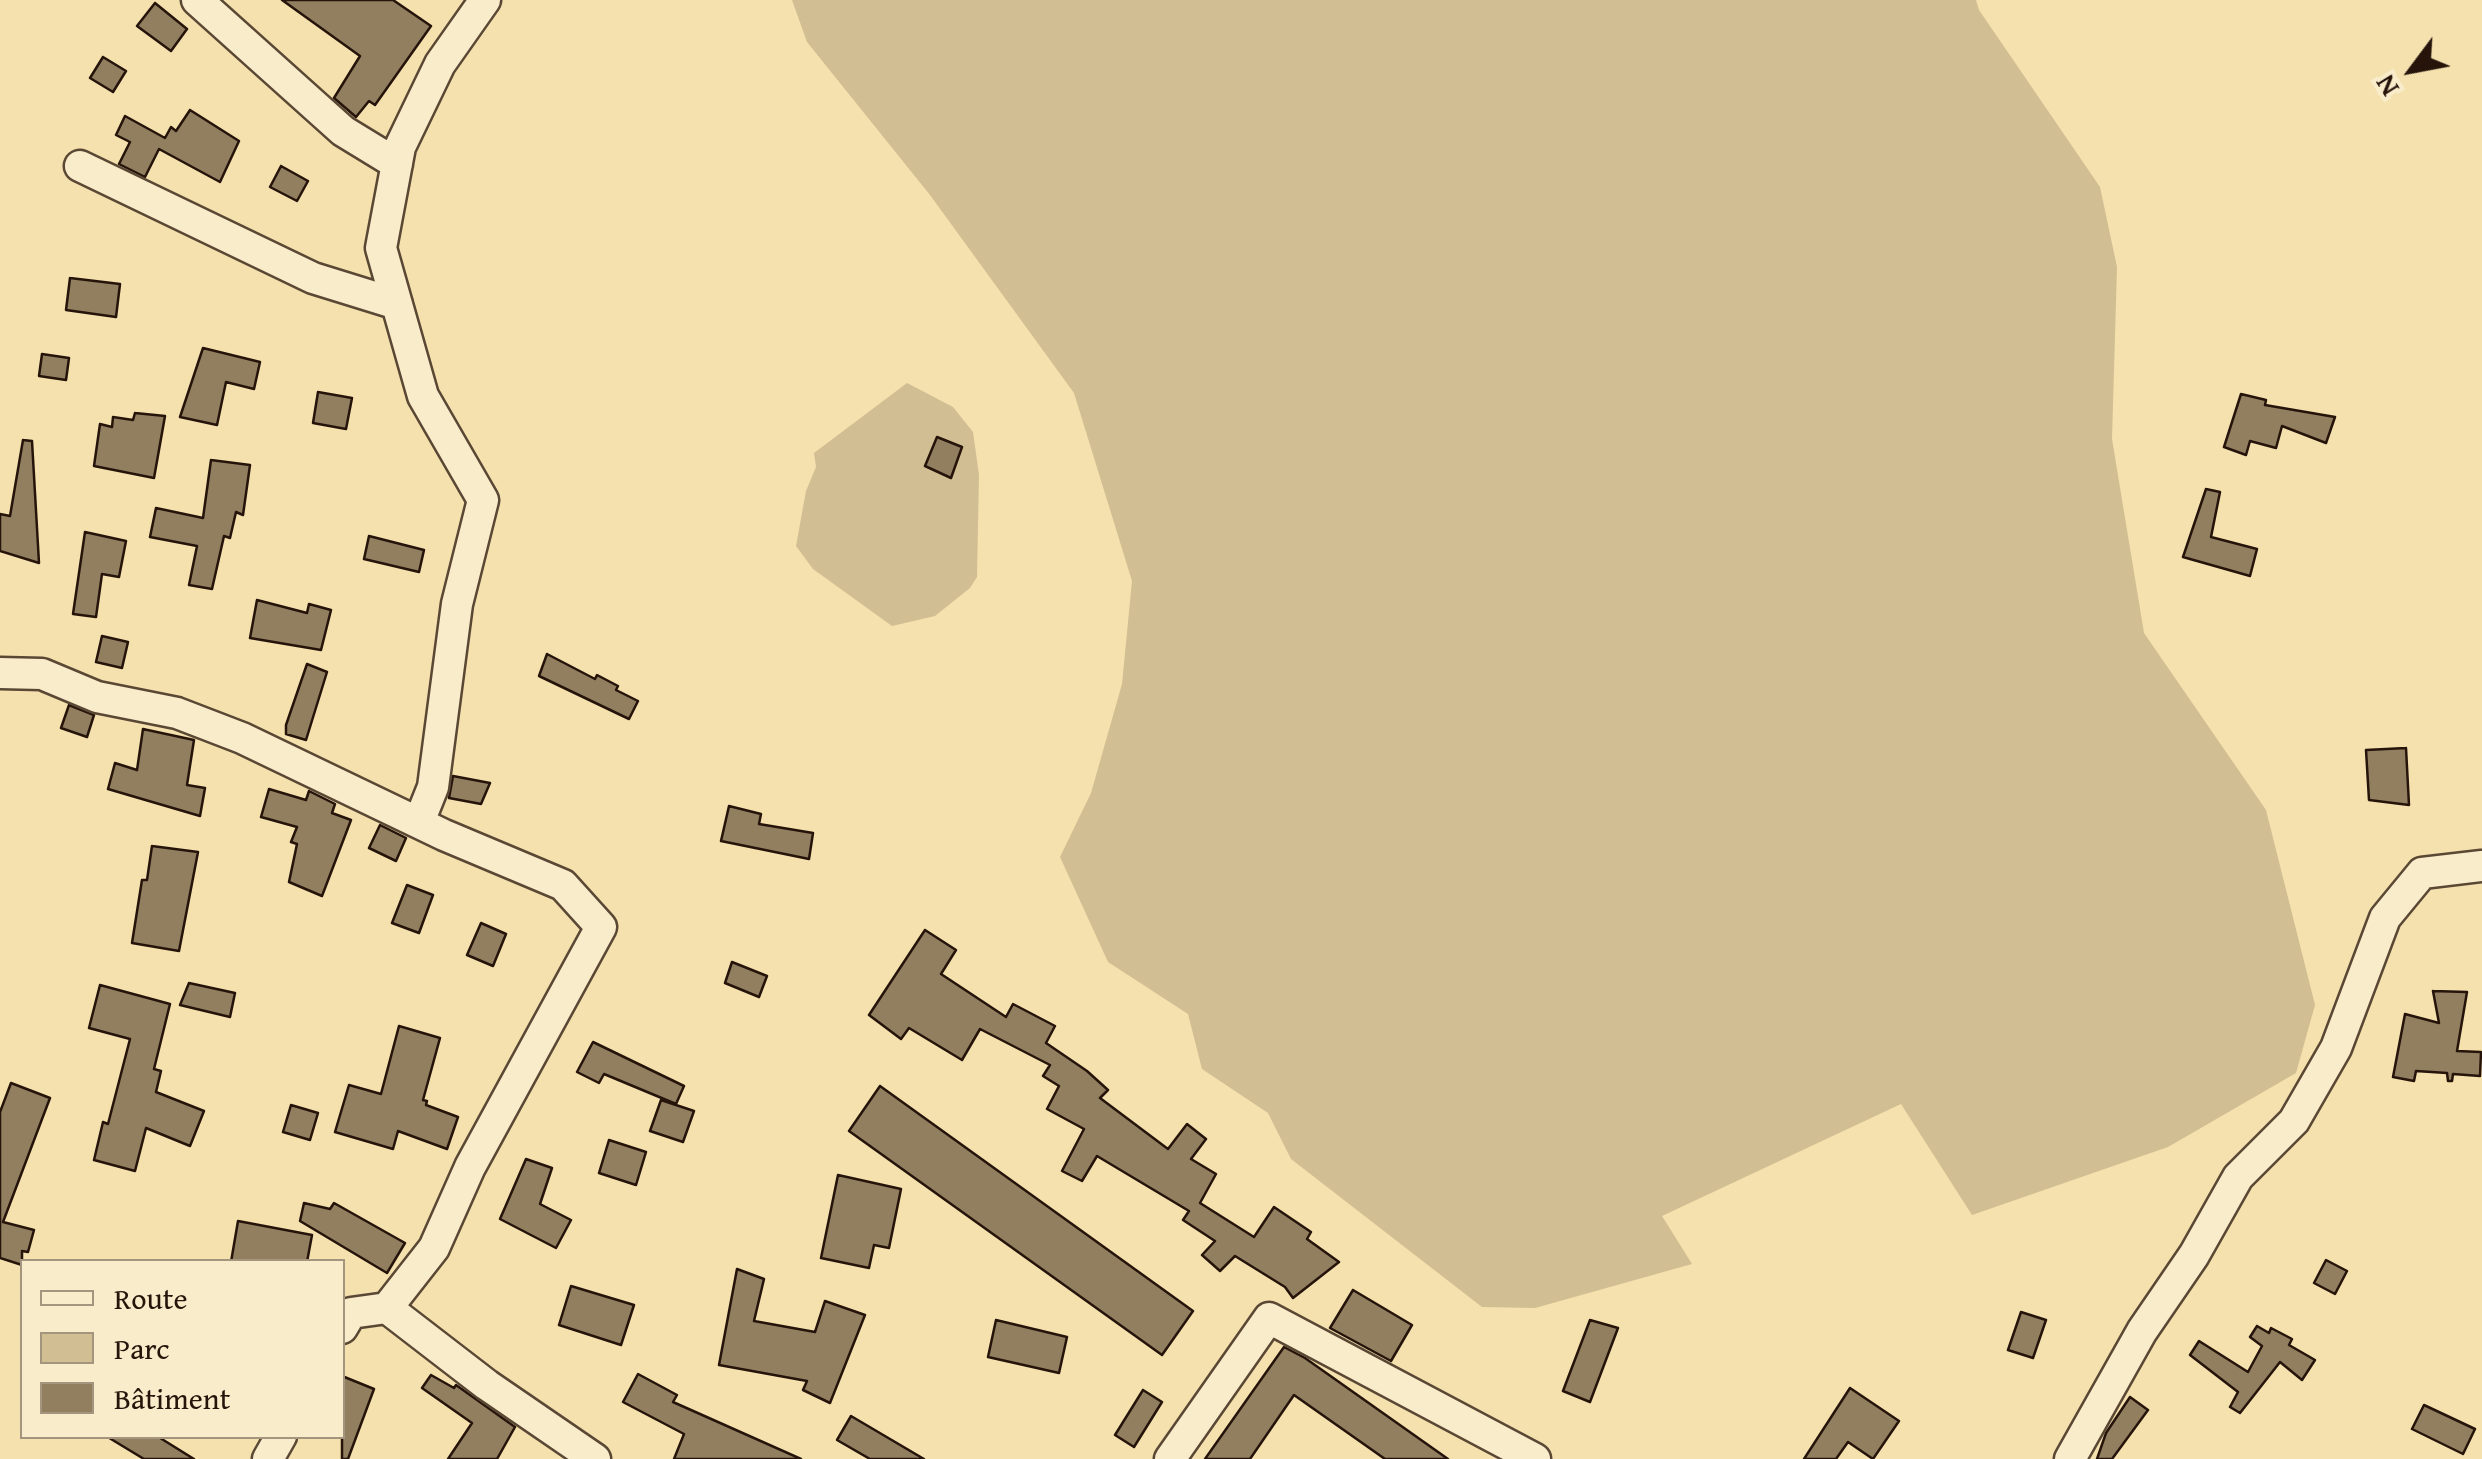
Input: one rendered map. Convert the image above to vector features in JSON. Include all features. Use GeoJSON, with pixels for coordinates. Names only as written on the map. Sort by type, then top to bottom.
{"type":"FeatureCollection","features":[{"type":"Feature","properties":{"kind":"street"},"geometry":{"type":"LineString","coordinates":[[197,0],[343,131],[397,164]]}},
{"type":"Feature","properties":{"kind":"street"},"geometry":{"type":"LineString","coordinates":[[419,822],[433,787],[457,604],[483,500],[424,396],[381,248],[400,147],[440,64],[485,0]]}},
{"type":"Feature","properties":{"kind":"street"},"geometry":{"type":"LineString","coordinates":[[80,166],[313,278],[397,304]]}},
{"type":"Feature","properties":{"kind":"street"},"geometry":{"type":"LineString","coordinates":[[0,673],[42,674],[96,697],[177,714],[242,738],[419,822],[563,884],[601,928],[470,1167],[434,1248],[387,1308],[351,1313],[345,1323]]}},
{"type":"Feature","properties":{"kind":"street"},"geometry":{"type":"LineString","coordinates":[[2070,1459],[2142,1331],[2194,1254],[2238,1177],[2294,1121],[2336,1048],[2385,918],[2422,874],[2482,866]]}},
{"type":"Feature","properties":{"kind":"street"},"geometry":{"type":"LineString","coordinates":[[387,1308],[486,1384],[595,1459]]}},
{"type":"Feature","properties":{"kind":"street"},"geometry":{"type":"LineString","coordinates":[[1170,1459],[1269,1318],[1535,1459]]}},
{"type":"Feature","properties":{"kind":"green space"},"geometry":{"type":"Polygon","coordinates":[[[792,0],[1976,0],[1979,10],[2100,187],[2117,267],[2112,439],[2144,633],[2266,810],[2315,1005],[2296,1073],[2168,1147],[1972,1215],[1901,1104],[1662,1216],[1692,1264],[1535,1308],[1482,1307],[1291,1159],[1268,1113],[1202,1069],[1188,1014],[1108,962],[1060,857],[1091,793],[1122,684],[1132,581],[1074,393],[930,195],[807,42],[792,0]]]}},
{"type":"Feature","properties":{"kind":"green space"},"geometry":{"type":"Polygon","coordinates":[[[907,383],[953,407],[973,432],[979,475],[977,577],[970,588],[935,616],[892,626],[813,569],[796,546],[806,491],[816,467],[814,453],[907,383]]]}},
{"type":"Feature","properties":{"kind":"building"},"geometry":{"type":"Polygon","coordinates":[[[282,0],[393,0],[431,26],[375,105],[369,101],[356,117],[334,98],[360,56],[282,0]]]}},
{"type":"Feature","properties":{"kind":"building"},"geometry":{"type":"Polygon","coordinates":[[[155,3],[187,29],[171,51],[137,26],[155,3]]]}},
{"type":"Feature","properties":{"kind":"building"},"geometry":{"type":"Polygon","coordinates":[[[103,57],[126,71],[113,92],[90,78],[103,57]]]}},
{"type":"Feature","properties":{"kind":"building"},"geometry":{"type":"Polygon","coordinates":[[[190,110],[239,141],[220,182],[159,149],[145,177],[119,164],[130,142],[116,135],[125,116],[165,138],[171,127],[176,131],[190,110]]]}},
{"type":"Feature","properties":{"kind":"building"},"geometry":{"type":"Polygon","coordinates":[[[281,166],[308,181],[297,201],[270,187],[281,166]]]}},
{"type":"Feature","properties":{"kind":"building"},"geometry":{"type":"Polygon","coordinates":[[[70,278],[120,284],[116,317],[66,310],[70,278]]]}},
{"type":"Feature","properties":{"kind":"building"},"geometry":{"type":"Polygon","coordinates":[[[203,348],[260,362],[254,389],[226,382],[217,425],[180,417],[203,348]]]}},
{"type":"Feature","properties":{"kind":"building"},"geometry":{"type":"Polygon","coordinates":[[[42,354],[69,358],[66,380],[39,376],[42,354]]]}},
{"type":"Feature","properties":{"kind":"building"},"geometry":{"type":"Polygon","coordinates":[[[318,392],[352,398],[346,429],[313,423],[318,392]]]}},
{"type":"Feature","properties":{"kind":"building"},"geometry":{"type":"Polygon","coordinates":[[[2241,394],[2266,400],[2265,405],[2335,417],[2326,443],[2282,426],[2276,448],[2250,441],[2246,455],[2224,447],[2241,394]]]}},
{"type":"Feature","properties":{"kind":"building"},"geometry":{"type":"Polygon","coordinates":[[[135,413],[165,416],[154,478],[94,466],[100,424],[112,427],[113,417],[133,420],[135,413]]]}},
{"type":"Feature","properties":{"kind":"building"},"geometry":{"type":"Polygon","coordinates":[[[937,437],[962,447],[951,478],[925,466],[937,437]]]}},
{"type":"Feature","properties":{"kind":"building"},"geometry":{"type":"Polygon","coordinates":[[[23,440],[32,441],[39,563],[0,551],[0,514],[10,516],[23,440]]]}},
{"type":"Feature","properties":{"kind":"building"},"geometry":{"type":"Polygon","coordinates":[[[211,460],[250,465],[243,515],[236,512],[230,538],[224,536],[212,589],[189,585],[197,546],[150,537],[156,508],[203,518],[211,460]]]}},
{"type":"Feature","properties":{"kind":"building"},"geometry":{"type":"Polygon","coordinates":[[[2206,489],[2220,492],[2211,537],[2257,549],[2250,576],[2183,557],[2206,489]]]}},
{"type":"Feature","properties":{"kind":"building"},"geometry":{"type":"Polygon","coordinates":[[[85,532],[126,541],[119,577],[102,574],[96,617],[73,614],[85,532]]]}},
{"type":"Feature","properties":{"kind":"building"},"geometry":{"type":"Polygon","coordinates":[[[369,536],[424,550],[419,572],[364,559],[369,536]]]}},
{"type":"Feature","properties":{"kind":"building"},"geometry":{"type":"Polygon","coordinates":[[[257,600],[307,613],[309,604],[331,610],[321,650],[250,638],[257,600]]]}},
{"type":"Feature","properties":{"kind":"building"},"geometry":{"type":"Polygon","coordinates":[[[102,636],[128,642],[122,668],[96,662],[102,636]]]}},
{"type":"Feature","properties":{"kind":"building"},"geometry":{"type":"Polygon","coordinates":[[[547,654],[595,679],[597,675],[638,701],[629,719],[539,676],[547,654]]]}},
{"type":"Feature","properties":{"kind":"building"},"geometry":{"type":"Polygon","coordinates":[[[307,664],[327,672],[306,740],[286,734],[286,725],[307,664]]]}},
{"type":"Feature","properties":{"kind":"building"},"geometry":{"type":"Polygon","coordinates":[[[69,705],[94,715],[87,737],[61,728],[69,705]]]}},
{"type":"Feature","properties":{"kind":"building"},"geometry":{"type":"Polygon","coordinates":[[[143,729],[194,740],[187,785],[205,788],[200,816],[108,789],[115,763],[137,770],[143,729]]]}},
{"type":"Feature","properties":{"kind":"building"},"geometry":{"type":"Polygon","coordinates":[[[2406,748],[2409,805],[2369,800],[2366,750],[2406,748]]]}},
{"type":"Feature","properties":{"kind":"building"},"geometry":{"type":"Polygon","coordinates":[[[453,776],[490,783],[481,804],[449,798],[453,776]]]}},
{"type":"Feature","properties":{"kind":"building"},"geometry":{"type":"Polygon","coordinates":[[[269,789],[306,800],[309,791],[335,804],[332,813],[351,820],[322,896],[289,882],[297,844],[291,842],[297,827],[261,817],[269,789]]]}},
{"type":"Feature","properties":{"kind":"building"},"geometry":{"type":"Polygon","coordinates":[[[729,806],[761,814],[759,824],[813,833],[809,859],[721,841],[729,806]]]}},
{"type":"Feature","properties":{"kind":"building"},"geometry":{"type":"Polygon","coordinates":[[[380,825],[406,838],[396,861],[369,848],[380,825]]]}},
{"type":"Feature","properties":{"kind":"building"},"geometry":{"type":"Polygon","coordinates":[[[152,846],[198,852],[179,951],[132,943],[152,846]]]}},
{"type":"Feature","properties":{"kind":"building"},"geometry":{"type":"Polygon","coordinates":[[[407,885],[433,895],[419,933],[392,923],[407,885]]]}},
{"type":"Feature","properties":{"kind":"building"},"geometry":{"type":"Polygon","coordinates":[[[481,923],[506,934],[493,966],[467,955],[481,923]]]}},
{"type":"Feature","properties":{"kind":"building"},"geometry":{"type":"Polygon","coordinates":[[[925,930],[956,950],[941,974],[1006,1017],[1013,1004],[1055,1026],[1046,1043],[1108,1090],[1100,1098],[1168,1149],[1187,1124],[1206,1139],[1191,1159],[1216,1174],[1200,1203],[1254,1237],[1274,1207],[1311,1232],[1307,1239],[1339,1262],[1293,1298],[1285,1287],[1235,1256],[1220,1271],[1202,1255],[1215,1241],[1183,1220],[1189,1211],[1097,1156],[1082,1181],[1062,1171],[1084,1129],[1047,1109],[1059,1086],[1043,1076],[1050,1065],[980,1029],[962,1060],[909,1028],[901,1039],[869,1015],[925,930]]]}},
{"type":"Feature","properties":{"kind":"building"},"geometry":{"type":"Polygon","coordinates":[[[732,962],[767,976],[759,997],[725,983],[732,962]]]}},
{"type":"Feature","properties":{"kind":"building"},"geometry":{"type":"Polygon","coordinates":[[[189,983],[235,993],[230,1017],[180,1005],[189,983]]]}},
{"type":"Feature","properties":{"kind":"building"},"geometry":{"type":"Polygon","coordinates":[[[100,985],[170,1004],[154,1069],[161,1071],[156,1092],[204,1111],[190,1146],[146,1128],[135,1171],[94,1160],[103,1122],[108,1124],[130,1039],[89,1028],[100,985]]]}},
{"type":"Feature","properties":{"kind":"building"},"geometry":{"type":"Polygon","coordinates":[[[2433,991],[2467,992],[2457,1051],[2481,1052],[2480,1076],[2453,1074],[2452,1081],[2448,1081],[2447,1073],[2416,1071],[2414,1081],[2393,1077],[2405,1014],[2439,1023],[2433,991]]]}},
{"type":"Feature","properties":{"kind":"building"},"geometry":{"type":"Polygon","coordinates":[[[399,1026],[440,1038],[423,1100],[426,1105],[458,1117],[447,1149],[398,1131],[393,1149],[335,1132],[349,1085],[381,1094],[399,1026]]]}},
{"type":"Feature","properties":{"kind":"building"},"geometry":{"type":"Polygon","coordinates":[[[593,1042],[684,1086],[676,1104],[604,1074],[599,1083],[577,1072],[593,1042]]]}},
{"type":"Feature","properties":{"kind":"building"},"geometry":{"type":"Polygon","coordinates":[[[11,1083],[50,1098],[3,1222],[34,1230],[28,1252],[22,1251],[20,1264],[0,1258],[0,1112],[11,1083]]]}},
{"type":"Feature","properties":{"kind":"building"},"geometry":{"type":"Polygon","coordinates":[[[880,1086],[1193,1311],[1162,1355],[849,1131],[880,1086]]]}},
{"type":"Feature","properties":{"kind":"building"},"geometry":{"type":"Polygon","coordinates":[[[661,1100],[694,1111],[683,1142],[650,1131],[661,1100]]]}},
{"type":"Feature","properties":{"kind":"building"},"geometry":{"type":"Polygon","coordinates":[[[291,1105],[318,1113],[310,1140],[283,1132],[291,1105]]]}},
{"type":"Feature","properties":{"kind":"building"},"geometry":{"type":"Polygon","coordinates":[[[609,1140],[646,1152],[636,1185],[599,1173],[609,1140]]]}},
{"type":"Feature","properties":{"kind":"building"},"geometry":{"type":"Polygon","coordinates":[[[526,1159],[552,1168],[540,1204],[571,1220],[556,1248],[500,1219],[526,1159]]]}},
{"type":"Feature","properties":{"kind":"building"},"geometry":{"type":"Polygon","coordinates":[[[838,1175],[901,1189],[889,1248],[874,1245],[869,1268],[821,1258],[838,1175]]]}},
{"type":"Feature","properties":{"kind":"building"},"geometry":{"type":"Polygon","coordinates":[[[304,1203],[330,1209],[334,1203],[405,1243],[387,1273],[300,1221],[304,1203]]]}},
{"type":"Feature","properties":{"kind":"building"},"geometry":{"type":"Polygon","coordinates":[[[238,1221],[312,1235],[308,1259],[232,1259],[238,1221]]]}},
{"type":"Feature","properties":{"kind":"building"},"geometry":{"type":"Polygon","coordinates":[[[2326,1260],[2347,1271],[2335,1294],[2314,1283],[2326,1260]]]}},
{"type":"Feature","properties":{"kind":"building"},"geometry":{"type":"Polygon","coordinates":[[[737,1269],[764,1279],[754,1321],[815,1332],[825,1301],[865,1315],[830,1403],[803,1390],[807,1381],[719,1365],[737,1269]]]}},
{"type":"Feature","properties":{"kind":"building"},"geometry":{"type":"Polygon","coordinates":[[[571,1286],[634,1305],[621,1345],[559,1325],[571,1286]]]}},
{"type":"Feature","properties":{"kind":"building"},"geometry":{"type":"Polygon","coordinates":[[[1353,1290],[1412,1325],[1391,1361],[1330,1328],[1353,1290]]]}},
{"type":"Feature","properties":{"kind":"building"},"geometry":{"type":"Polygon","coordinates":[[[2021,1312],[2046,1320],[2033,1358],[2008,1350],[2021,1312]]]}},
{"type":"Feature","properties":{"kind":"building"},"geometry":{"type":"Polygon","coordinates":[[[996,1320],[1067,1337],[1059,1373],[988,1357],[996,1320]]]}},
{"type":"Feature","properties":{"kind":"building"},"geometry":{"type":"Polygon","coordinates":[[[1590,1320],[1618,1328],[1590,1402],[1563,1391],[1590,1320]]]}},
{"type":"Feature","properties":{"kind":"building"},"geometry":{"type":"Polygon","coordinates":[[[2257,1326],[2292,1339],[2289,1345],[2315,1360],[2302,1380],[2280,1362],[2240,1413],[2230,1407],[2238,1392],[2190,1355],[2199,1341],[2248,1372],[2262,1346],[2250,1337],[2257,1326]]]}},
{"type":"Feature","properties":{"kind":"building"},"geometry":{"type":"Polygon","coordinates":[[[1284,1347],[1448,1459],[1385,1459],[1294,1395],[1250,1459],[1205,1459],[1284,1347]]]}},
{"type":"Feature","properties":{"kind":"building"},"geometry":{"type":"Polygon","coordinates":[[[638,1374],[677,1395],[673,1402],[801,1459],[674,1459],[684,1434],[623,1402],[638,1374]]]}},
{"type":"Feature","properties":{"kind":"building"},"geometry":{"type":"Polygon","coordinates":[[[431,1375],[454,1388],[456,1385],[515,1427],[497,1459],[448,1459],[472,1423],[422,1388],[431,1375]]]}},
{"type":"Feature","properties":{"kind":"building"},"geometry":{"type":"Polygon","coordinates":[[[345,1377],[374,1389],[348,1459],[342,1459],[345,1377]]]}},
{"type":"Feature","properties":{"kind":"building"},"geometry":{"type":"Polygon","coordinates":[[[1850,1388],[1899,1421],[1873,1459],[1848,1442],[1836,1459],[1804,1459],[1850,1388]]]}},
{"type":"Feature","properties":{"kind":"building"},"geometry":{"type":"Polygon","coordinates":[[[1143,1390],[1162,1402],[1134,1447],[1115,1435],[1143,1390]]]}},
{"type":"Feature","properties":{"kind":"building"},"geometry":{"type":"Polygon","coordinates":[[[2130,1397],[2148,1410],[2112,1459],[2097,1459],[2106,1433],[2130,1397]]]}},
{"type":"Feature","properties":{"kind":"building"},"geometry":{"type":"Polygon","coordinates":[[[2424,1405],[2475,1429],[2463,1454],[2412,1429],[2424,1405]]]}},
{"type":"Feature","properties":{"kind":"building"},"geometry":{"type":"Polygon","coordinates":[[[851,1416],[924,1459],[870,1459],[837,1440],[851,1416]]]}},
{"type":"Feature","properties":{"kind":"building"},"geometry":{"type":"Polygon","coordinates":[[[111,1439],[162,1439],[194,1459],[144,1459],[111,1439]]]}}]}
